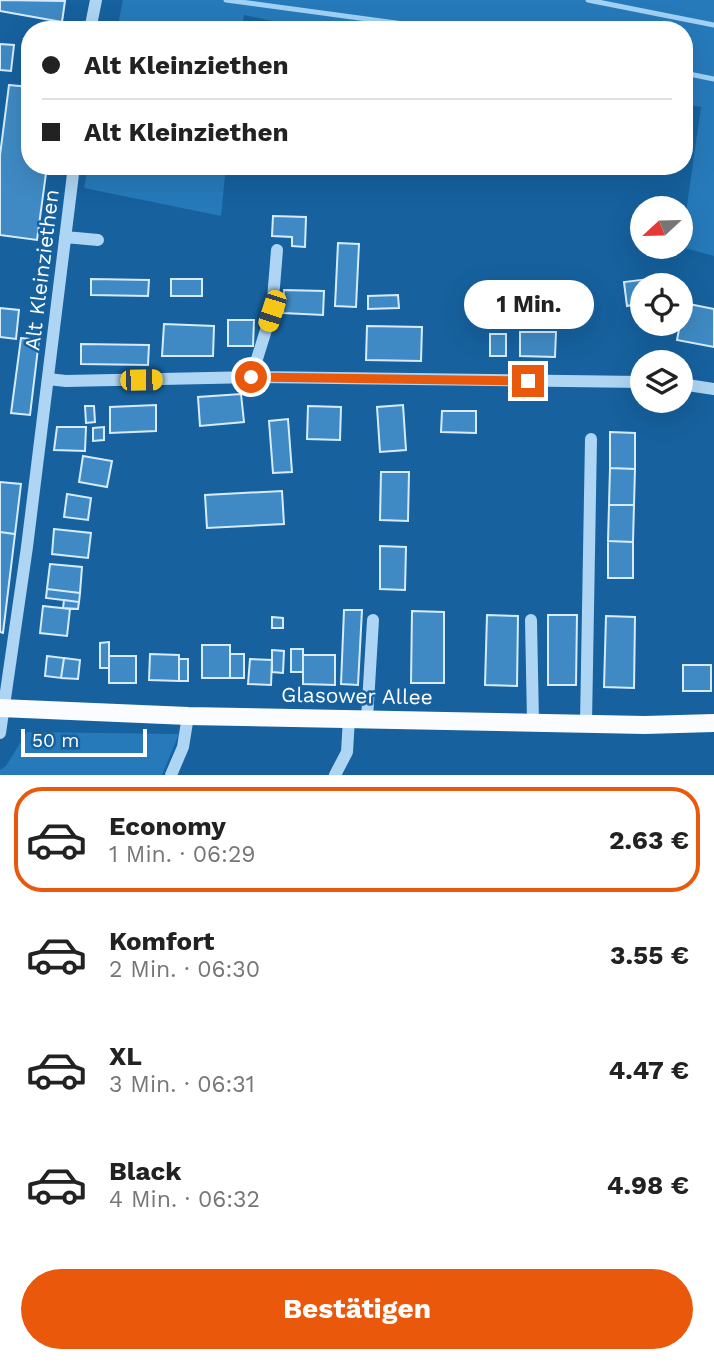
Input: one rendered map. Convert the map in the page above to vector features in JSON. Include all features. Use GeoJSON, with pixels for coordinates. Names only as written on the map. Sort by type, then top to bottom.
{"type":"FeatureCollection","features":[{"type":"Feature","properties":{"kind":"main road","name":"Glasower Allee"},"geometry":{"type":"LineString","coordinates":[[3,708],[188,716],[714,723]]}},
{"type":"Feature","properties":{"kind":"street"},"geometry":{"type":"LineString","coordinates":[[92,21],[96,0]]}},
{"type":"Feature","properties":{"kind":"street","name":"Alt Kleinziethen"},"geometry":{"type":"LineString","coordinates":[[0,733],[73,175]]}},
{"type":"Feature","properties":{"kind":"street"},"geometry":{"type":"LineString","coordinates":[[65,237],[98,240]]}},
{"type":"Feature","properties":{"kind":"street"},"geometry":{"type":"LineString","coordinates":[[251,377],[272,311],[277,250]]}},
{"type":"Feature","properties":{"kind":"street","name":"Alt Kleinziethen"},"geometry":{"type":"LineString","coordinates":[[48,379],[66,381],[251,377],[630,382]]}},
{"type":"Feature","properties":{"kind":"street"},"geometry":{"type":"LineString","coordinates":[[693,386],[714,389]]}},
{"type":"Feature","properties":{"kind":"street"},"geometry":{"type":"LineString","coordinates":[[586,723],[591,439]]}},
{"type":"Feature","properties":{"kind":"street"},"geometry":{"type":"LineString","coordinates":[[335,775],[358,719],[373,620]]}},
{"type":"Feature","properties":{"kind":"street"},"geometry":{"type":"LineString","coordinates":[[531,621],[533,722]]}},
{"type":"Feature","properties":{"kind":"street"},"geometry":{"type":"LineString","coordinates":[[171,775],[184,747],[188,716]]}},
{"type":"Feature","properties":{"kind":"shaded area"},"geometry":{"type":"Polygon","coordinates":[[[123,0],[714,0],[714,256],[693,250],[693,196],[688,196],[701,107],[693,106],[693,21],[273,21],[244,15],[243,21],[119,21],[123,0]]]}},
{"type":"Feature","properties":{"kind":"shaded area"},"geometry":{"type":"Polygon","coordinates":[[[86,175],[225,175],[221,216],[84,188],[86,175]]]}},
{"type":"Feature","properties":{"kind":"shaded area"},"geometry":{"type":"Polygon","coordinates":[[[27,732],[179,734],[162,775],[0,775],[0,770],[6,766],[27,732]]]}},
{"type":"Feature","properties":{"kind":"building"},"geometry":{"type":"Polygon","coordinates":[[[0,0],[65,1],[62,21],[0,11],[0,0]]]}},
{"type":"Feature","properties":{"kind":"building"},"geometry":{"type":"Polygon","coordinates":[[[0,44],[14,45],[11,71],[0,70],[0,44]]]}},
{"type":"Feature","properties":{"kind":"building"},"geometry":{"type":"Polygon","coordinates":[[[9,85],[21,86],[21,175],[46,175],[37,240],[0,235],[0,155],[9,85]]]}},
{"type":"Feature","properties":{"kind":"building"},"geometry":{"type":"Polygon","coordinates":[[[273,216],[306,217],[305,247],[292,246],[292,237],[272,236],[273,216]]]}},
{"type":"Feature","properties":{"kind":"building"},"geometry":{"type":"Polygon","coordinates":[[[338,243],[359,244],[356,307],[335,306],[338,243]]]}},
{"type":"Feature","properties":{"kind":"building"},"geometry":{"type":"Polygon","coordinates":[[[91,279],[149,280],[148,296],[91,295],[91,279]]]}},
{"type":"Feature","properties":{"kind":"building"},"geometry":{"type":"Polygon","coordinates":[[[171,279],[202,279],[202,296],[171,296],[171,279]]]}},
{"type":"Feature","properties":{"kind":"building"},"geometry":{"type":"Polygon","coordinates":[[[630,281],[630,305],[627,306],[624,282],[630,281]]]}},
{"type":"Feature","properties":{"kind":"building"},"geometry":{"type":"Polygon","coordinates":[[[284,290],[324,291],[323,315],[283,313],[284,290]]]}},
{"type":"Feature","properties":{"kind":"building"},"geometry":{"type":"Polygon","coordinates":[[[398,295],[399,308],[368,309],[368,296],[398,295]]]}},
{"type":"Feature","properties":{"kind":"building"},"geometry":{"type":"Polygon","coordinates":[[[693,305],[714,309],[714,347],[677,340],[678,336],[693,336],[693,305]]]}},
{"type":"Feature","properties":{"kind":"building"},"geometry":{"type":"Polygon","coordinates":[[[0,308],[19,310],[16,339],[0,337],[0,308]]]}},
{"type":"Feature","properties":{"kind":"building"},"geometry":{"type":"Polygon","coordinates":[[[228,320],[254,320],[253,346],[228,346],[228,320]]]}},
{"type":"Feature","properties":{"kind":"building"},"geometry":{"type":"Polygon","coordinates":[[[164,324],[214,326],[213,356],[162,356],[164,324]]]}},
{"type":"Feature","properties":{"kind":"building"},"geometry":{"type":"Polygon","coordinates":[[[367,326],[422,327],[421,361],[366,360],[367,326]]]}},
{"type":"Feature","properties":{"kind":"building"},"geometry":{"type":"Polygon","coordinates":[[[520,332],[556,332],[555,357],[520,356],[520,332]]]}},
{"type":"Feature","properties":{"kind":"building"},"geometry":{"type":"Polygon","coordinates":[[[490,334],[506,334],[506,356],[490,356],[490,334]]]}},
{"type":"Feature","properties":{"kind":"building"},"geometry":{"type":"Polygon","coordinates":[[[21,338],[39,340],[30,415],[11,413],[21,338]]]}},
{"type":"Feature","properties":{"kind":"building"},"geometry":{"type":"Polygon","coordinates":[[[81,344],[149,345],[148,365],[81,364],[81,344]]]}},
{"type":"Feature","properties":{"kind":"building"},"geometry":{"type":"Polygon","coordinates":[[[241,394],[244,422],[200,426],[198,397],[241,394]]]}},
{"type":"Feature","properties":{"kind":"building"},"geometry":{"type":"Polygon","coordinates":[[[156,405],[156,431],[110,433],[110,407],[156,405]]]}},
{"type":"Feature","properties":{"kind":"building"},"geometry":{"type":"Polygon","coordinates":[[[403,405],[406,450],[380,452],[377,407],[403,405]]]}},
{"type":"Feature","properties":{"kind":"building"},"geometry":{"type":"Polygon","coordinates":[[[85,406],[94,406],[95,422],[86,423],[85,406]]]}},
{"type":"Feature","properties":{"kind":"building"},"geometry":{"type":"Polygon","coordinates":[[[308,406],[341,407],[340,440],[307,439],[308,406]]]}},
{"type":"Feature","properties":{"kind":"building"},"geometry":{"type":"Polygon","coordinates":[[[442,411],[476,411],[476,433],[441,432],[442,411]]]}},
{"type":"Feature","properties":{"kind":"building"},"geometry":{"type":"Polygon","coordinates":[[[288,419],[292,472],[273,473],[269,421],[288,419]]]}},
{"type":"Feature","properties":{"kind":"building"},"geometry":{"type":"Polygon","coordinates":[[[57,427],[86,427],[85,451],[54,450],[57,427]]]}},
{"type":"Feature","properties":{"kind":"building"},"geometry":{"type":"Polygon","coordinates":[[[104,427],[104,440],[93,441],[93,428],[104,427]]]}},
{"type":"Feature","properties":{"kind":"building"},"geometry":{"type":"Polygon","coordinates":[[[610,432],[635,433],[635,469],[610,468],[610,432]]]}},
{"type":"Feature","properties":{"kind":"building"},"geometry":{"type":"Polygon","coordinates":[[[83,456],[112,461],[107,487],[79,482],[83,456]]]}},
{"type":"Feature","properties":{"kind":"building"},"geometry":{"type":"Polygon","coordinates":[[[610,468],[635,469],[634,505],[609,505],[610,468]]]}},
{"type":"Feature","properties":{"kind":"building"},"geometry":{"type":"Polygon","coordinates":[[[381,472],[409,472],[408,521],[380,520],[381,472]]]}},
{"type":"Feature","properties":{"kind":"building"},"geometry":{"type":"Polygon","coordinates":[[[0,482],[21,484],[15,534],[0,532],[0,482]]]}},
{"type":"Feature","properties":{"kind":"building"},"geometry":{"type":"Polygon","coordinates":[[[282,491],[284,524],[207,528],[205,495],[282,491]]]}},
{"type":"Feature","properties":{"kind":"building"},"geometry":{"type":"Polygon","coordinates":[[[67,494],[91,498],[88,520],[64,517],[67,494]]]}},
{"type":"Feature","properties":{"kind":"building"},"geometry":{"type":"Polygon","coordinates":[[[609,505],[634,505],[633,542],[608,541],[609,505]]]}},
{"type":"Feature","properties":{"kind":"building"},"geometry":{"type":"Polygon","coordinates":[[[54,529],[91,533],[88,558],[52,554],[54,529]]]}},
{"type":"Feature","properties":{"kind":"building"},"geometry":{"type":"Polygon","coordinates":[[[0,532],[15,534],[3,633],[0,632],[0,532]]]}},
{"type":"Feature","properties":{"kind":"building"},"geometry":{"type":"Polygon","coordinates":[[[608,541],[633,542],[633,578],[608,578],[608,541]]]}},
{"type":"Feature","properties":{"kind":"building"},"geometry":{"type":"Polygon","coordinates":[[[380,546],[406,547],[405,590],[380,589],[380,546]]]}},
{"type":"Feature","properties":{"kind":"building"},"geometry":{"type":"Polygon","coordinates":[[[50,564],[82,567],[80,593],[47,589],[50,564]]]}},
{"type":"Feature","properties":{"kind":"building"},"geometry":{"type":"Polygon","coordinates":[[[47,589],[80,593],[79,602],[46,598],[47,589]]]}},
{"type":"Feature","properties":{"kind":"building"},"geometry":{"type":"Polygon","coordinates":[[[64,600],[79,602],[78,609],[63,608],[64,600]]]}},
{"type":"Feature","properties":{"kind":"building"},"geometry":{"type":"Polygon","coordinates":[[[43,606],[70,609],[67,636],[40,633],[43,606]]]}},
{"type":"Feature","properties":{"kind":"building"},"geometry":{"type":"Polygon","coordinates":[[[344,610],[362,610],[358,685],[341,684],[344,610]]]}},
{"type":"Feature","properties":{"kind":"building"},"geometry":{"type":"Polygon","coordinates":[[[412,611],[444,612],[444,683],[411,683],[412,611]]]}},
{"type":"Feature","properties":{"kind":"building"},"geometry":{"type":"Polygon","coordinates":[[[487,615],[518,616],[517,686],[485,685],[487,615]]]}},
{"type":"Feature","properties":{"kind":"building"},"geometry":{"type":"Polygon","coordinates":[[[548,615],[577,615],[576,685],[548,685],[548,615]]]}},
{"type":"Feature","properties":{"kind":"building"},"geometry":{"type":"Polygon","coordinates":[[[606,616],[635,617],[634,688],[604,687],[606,616]]]}},
{"type":"Feature","properties":{"kind":"building"},"geometry":{"type":"Polygon","coordinates":[[[272,617],[283,618],[283,628],[272,628],[272,617]]]}},
{"type":"Feature","properties":{"kind":"building"},"geometry":{"type":"Polygon","coordinates":[[[109,642],[109,668],[100,668],[100,643],[109,642]]]}},
{"type":"Feature","properties":{"kind":"building"},"geometry":{"type":"Polygon","coordinates":[[[202,645],[230,645],[230,678],[202,678],[202,645]]]}},
{"type":"Feature","properties":{"kind":"building"},"geometry":{"type":"Polygon","coordinates":[[[291,649],[303,649],[303,672],[291,672],[291,649]]]}},
{"type":"Feature","properties":{"kind":"building"},"geometry":{"type":"Polygon","coordinates":[[[272,650],[284,651],[283,673],[272,672],[272,650]]]}},
{"type":"Feature","properties":{"kind":"building"},"geometry":{"type":"Polygon","coordinates":[[[150,654],[179,655],[179,681],[149,680],[150,654]]]}},
{"type":"Feature","properties":{"kind":"building"},"geometry":{"type":"Polygon","coordinates":[[[230,654],[244,654],[244,678],[230,678],[230,654]]]}},
{"type":"Feature","properties":{"kind":"building"},"geometry":{"type":"Polygon","coordinates":[[[303,655],[335,655],[335,685],[303,684],[303,655]]]}},
{"type":"Feature","properties":{"kind":"building"},"geometry":{"type":"Polygon","coordinates":[[[47,656],[64,658],[61,678],[45,676],[47,656]]]}},
{"type":"Feature","properties":{"kind":"building"},"geometry":{"type":"Polygon","coordinates":[[[109,656],[136,656],[136,683],[109,683],[109,656]]]}},
{"type":"Feature","properties":{"kind":"building"},"geometry":{"type":"Polygon","coordinates":[[[64,658],[80,660],[78,679],[61,678],[64,658]]]}},
{"type":"Feature","properties":{"kind":"building"},"geometry":{"type":"Polygon","coordinates":[[[179,659],[188,659],[188,681],[179,681],[179,659]]]}},
{"type":"Feature","properties":{"kind":"building"},"geometry":{"type":"Polygon","coordinates":[[[250,659],[272,660],[271,685],[248,684],[250,659]]]}},
{"type":"Feature","properties":{"kind":"building"},"geometry":{"type":"Polygon","coordinates":[[[683,665],[711,665],[711,691],[683,691],[683,665]]]}},
{"type":"Feature","properties":{"kind":"waterway"},"geometry":{"type":"LineString","coordinates":[[226,0],[381,21]]}},
{"type":"Feature","properties":{"kind":"waterway"},"geometry":{"type":"LineString","coordinates":[[588,0],[714,25]]}},
{"type":"Feature","properties":{"kind":"waterway"},"geometry":{"type":"LineString","coordinates":[[693,75],[714,79]]}},
{"type":"Feature","properties":{"kind":"route"},"geometry":{"type":"LineString","coordinates":[[251,377],[528,381]]}}]}
